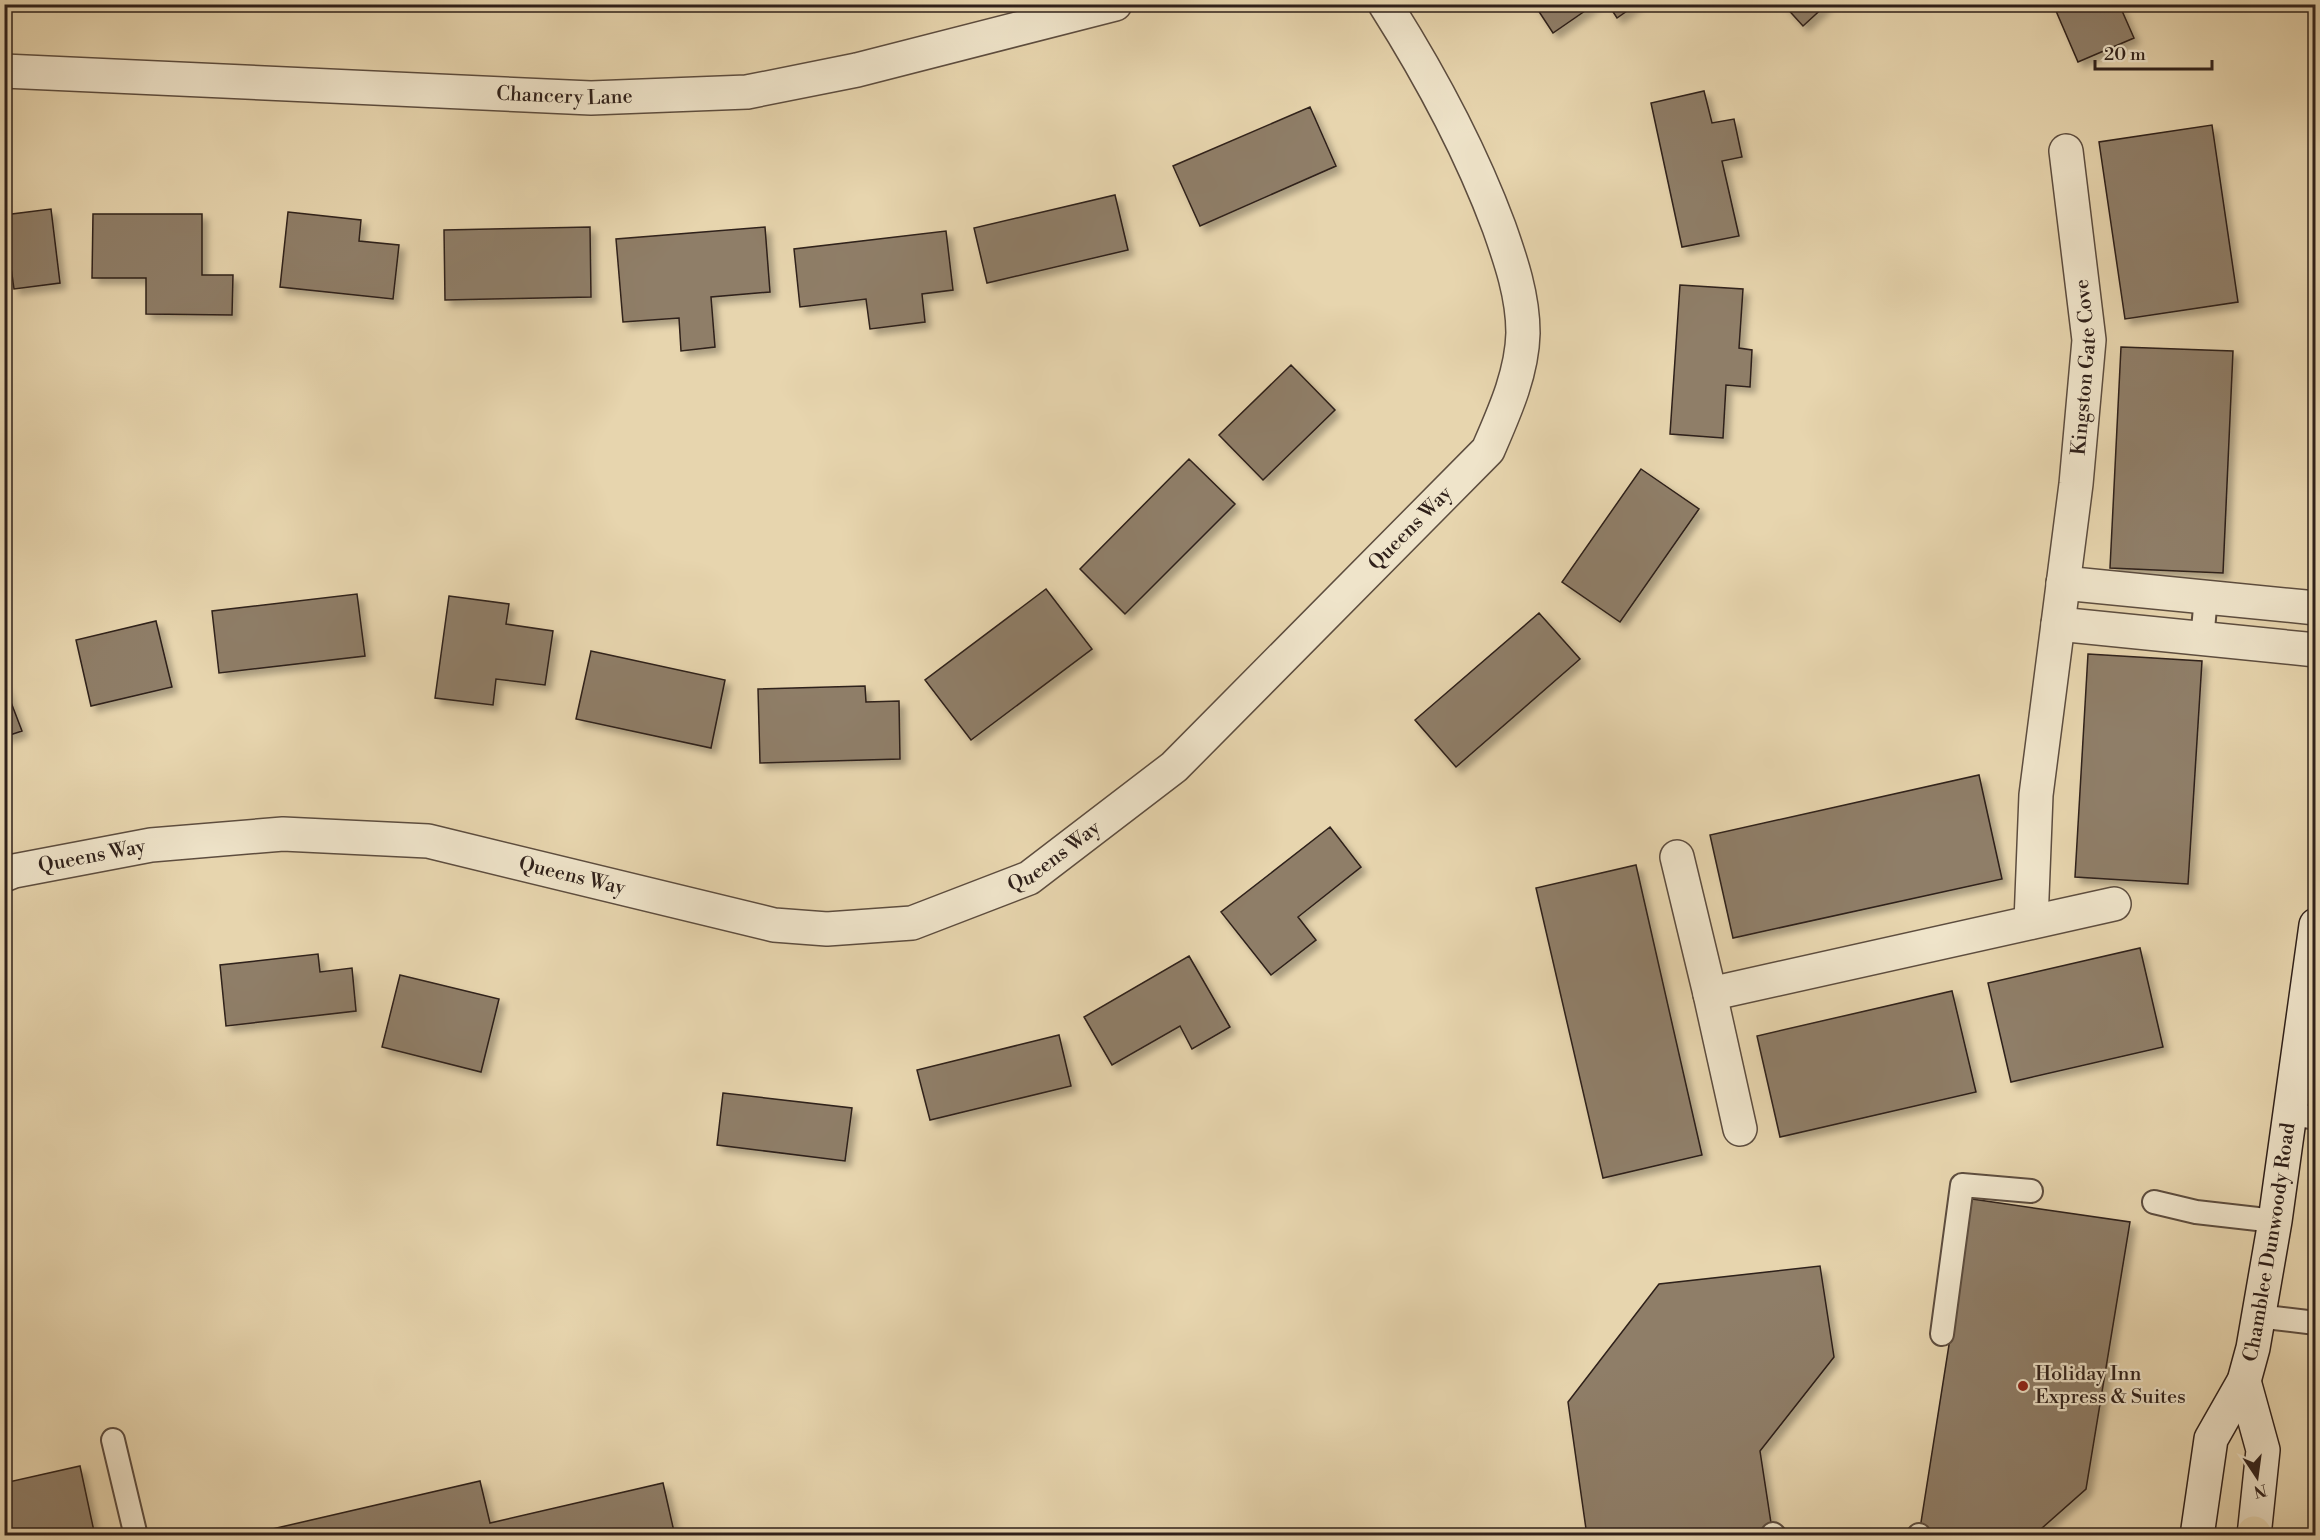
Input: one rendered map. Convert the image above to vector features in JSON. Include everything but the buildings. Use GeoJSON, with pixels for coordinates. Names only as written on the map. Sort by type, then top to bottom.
{"type":"FeatureCollection","features":[{"type":"Feature","properties":{"kind":"street","name":"Chancery Lane"},"geometry":{"type":"LineString","coordinates":[[4,71],[580,98],[747,92],[857,70],[1115,4]]}},
{"type":"Feature","properties":{"kind":"street","name":"Queens Way"},"geometry":{"type":"LineString","coordinates":[[4,875],[14,871],[151,845],[283,834],[428,841],[774,925],[827,929],[912,923],[1029,878],[1174,767],[1488,450],[1514,388],[1522,333],[1515,271],[1482,180],[1419,59],[1385,4]]}},
{"type":"Feature","properties":{"kind":"street","name":"Kingston Gate Cove"},"geometry":{"type":"LineString","coordinates":[[2031,922],[2036,795],[2076,484],[2089,340],[2066,151]]}},
{"type":"Feature","properties":{"kind":"street"},"geometry":{"type":"LineString","coordinates":[[2063,583],[2316,608]]}},
{"type":"Feature","properties":{"kind":"street"},"geometry":{"type":"LineString","coordinates":[[2058,624],[2316,650]]}},
{"type":"Feature","properties":{"kind":"street"},"geometry":{"type":"LineString","coordinates":[[1677,857],[1740,1129]]}},
{"type":"Feature","properties":{"kind":"street"},"geometry":{"type":"LineString","coordinates":[[1710,994],[2114,904]]}},
{"type":"Feature","properties":{"kind":"street","name":"Chamblee Dunwoody Road"},"geometry":{"type":"LineString","coordinates":[[2197,1536],[2211,1439],[2244,1381],[2253,1348],[2275,1221],[2303,1116],[2316,925]]}},
{"type":"Feature","properties":{"kind":"street","name":"Chamblee Dunwoody Road"},"geometry":{"type":"LineString","coordinates":[[2244,1381],[2263,1450],[2254,1535]]}},
{"type":"Feature","properties":{"kind":"lane"},"geometry":{"type":"LineString","coordinates":[[2202,640],[2206,597]]}},
{"type":"Feature","properties":{"kind":"lane"},"geometry":{"type":"LineString","coordinates":[[1942,1334],[1962,1185],[2031,1191]]}},
{"type":"Feature","properties":{"kind":"lane"},"geometry":{"type":"LineString","coordinates":[[2154,1202],[2196,1212],[2275,1221]]}},
{"type":"Feature","properties":{"kind":"lane"},"geometry":{"type":"LineString","coordinates":[[2257,1316],[2316,1323]]}},
{"type":"Feature","properties":{"kind":"lane"},"geometry":{"type":"LineString","coordinates":[[113,1440],[136,1536]]}},
{"type":"Feature","properties":{"kind":"place","name":"Holiday Inn Express & Suites"},"geometry":{"type":"Point","coordinates":[2023,1386]}}]}
